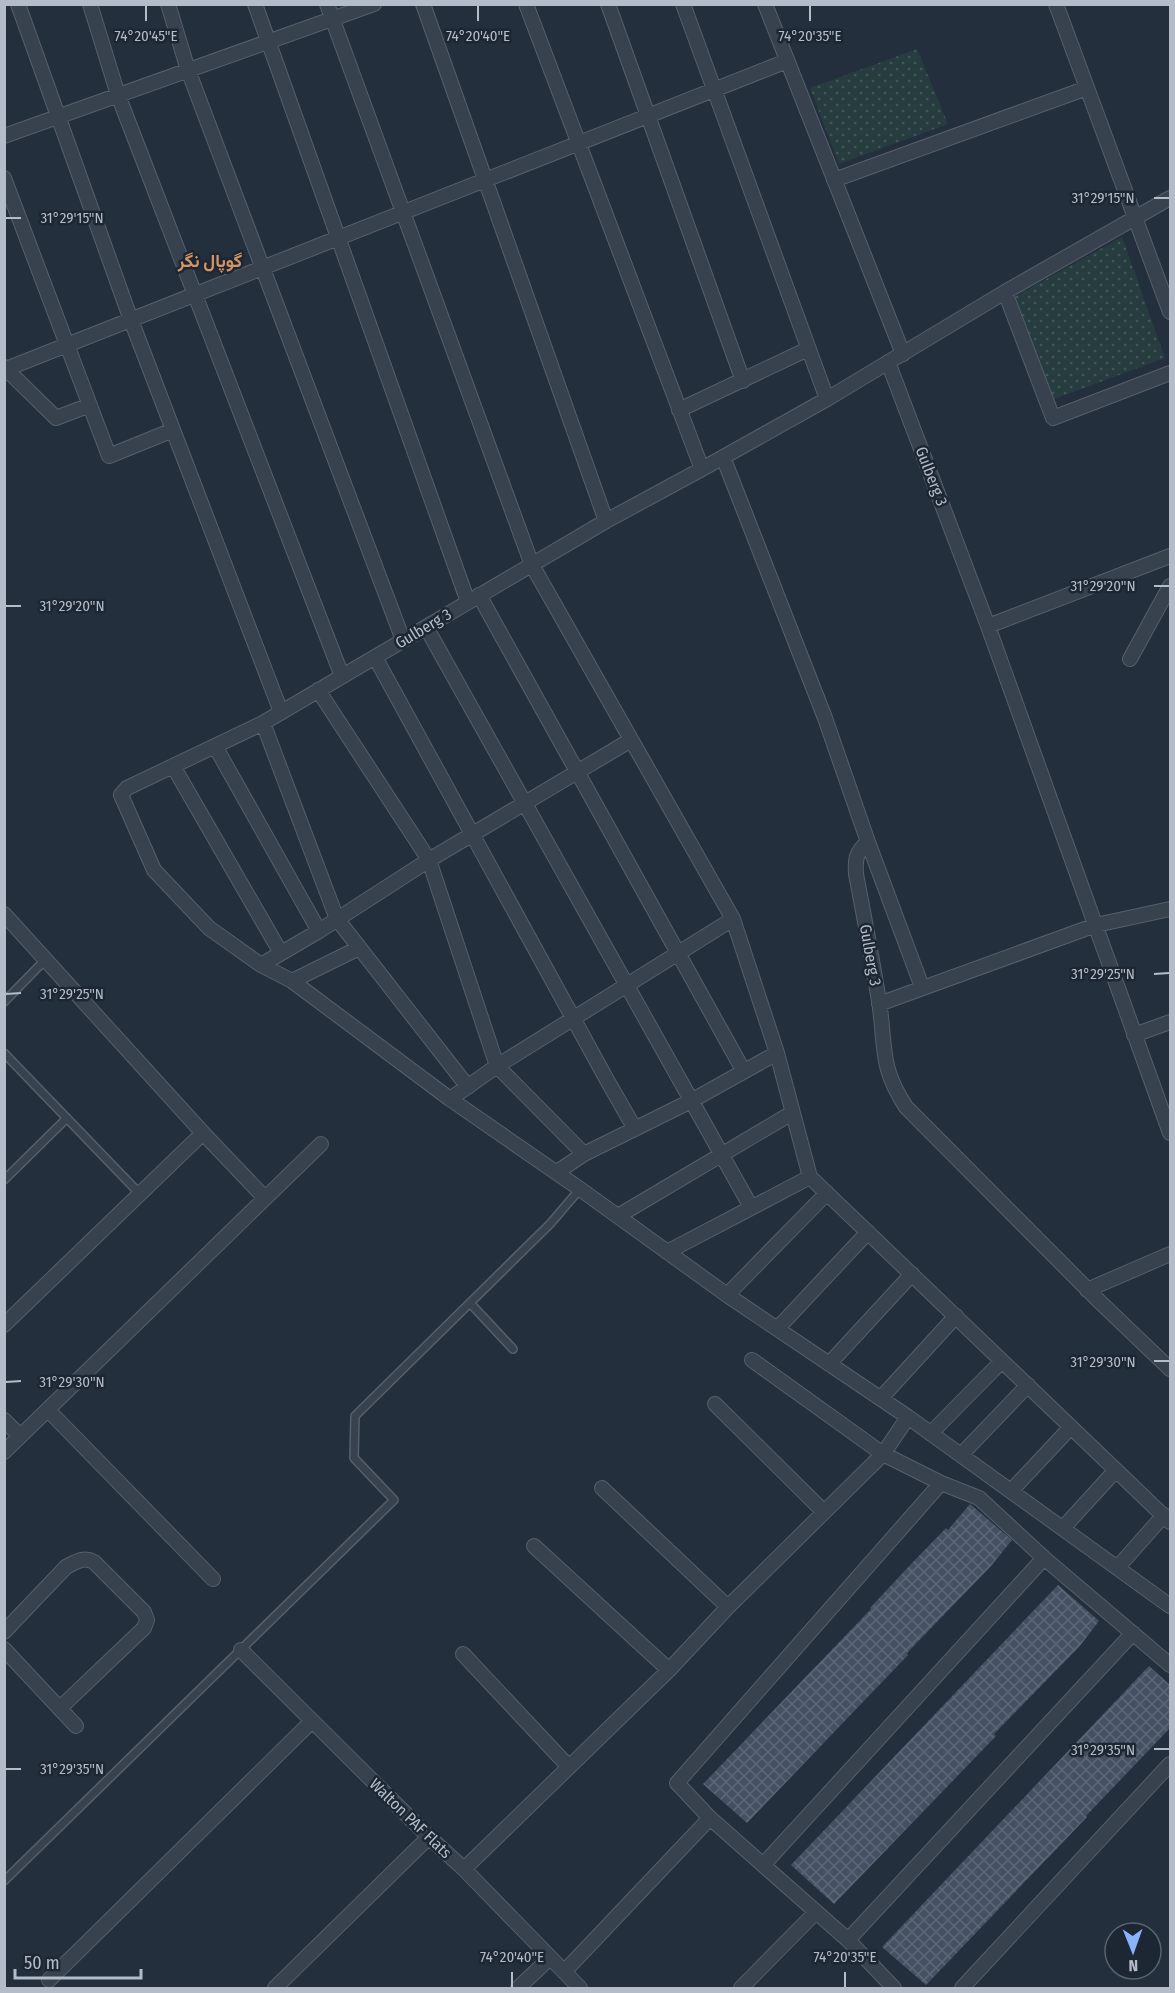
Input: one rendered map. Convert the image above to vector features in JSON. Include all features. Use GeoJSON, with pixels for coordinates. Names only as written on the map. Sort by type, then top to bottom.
{"type":"FeatureCollection","features":[{"type":"Feature","properties":{"kind":"street"},"geometry":{"type":"LineString","coordinates":[[18,4],[131,320],[281,712]]}},
{"type":"Feature","properties":{"kind":"street"},"geometry":{"type":"LineString","coordinates":[[90,4],[118,95],[342,676]]}},
{"type":"Feature","properties":{"kind":"street"},"geometry":{"type":"LineString","coordinates":[[168,4],[188,70],[403,640]]}},
{"type":"Feature","properties":{"kind":"street"},"geometry":{"type":"LineString","coordinates":[[255,4],[338,238],[473,599],[577,772],[743,1070]]}},
{"type":"Feature","properties":{"kind":"street"},"geometry":{"type":"LineString","coordinates":[[327,4],[532,565],[734,919],[777,1053],[810,1177],[1167,1519],[1118,1567]]}},
{"type":"Feature","properties":{"kind":"street"},"geometry":{"type":"LineString","coordinates":[[4,136],[374,4]]}},
{"type":"Feature","properties":{"kind":"street"},"geometry":{"type":"LineString","coordinates":[[423,4],[606,521]]}},
{"type":"Feature","properties":{"kind":"street"},"geometry":{"type":"LineString","coordinates":[[526,4],[702,470]]}},
{"type":"Feature","properties":{"kind":"street"},"geometry":{"type":"LineString","coordinates":[[608,4],[743,381]]}},
{"type":"Feature","properties":{"kind":"street"},"geometry":{"type":"LineString","coordinates":[[683,4],[827,399]]}},
{"type":"Feature","properties":{"kind":"street"},"geometry":{"type":"LineString","coordinates":[[765,4],[903,354]]}},
{"type":"Feature","properties":{"kind":"street"},"geometry":{"type":"LineString","coordinates":[[1056,4],[1170,312]]}},
{"type":"Feature","properties":{"kind":"street"},"geometry":{"type":"LineString","coordinates":[[90,405],[56,418],[5,368],[787,61]]}},
{"type":"Feature","properties":{"kind":"street"},"geometry":{"type":"LineString","coordinates":[[834,180],[1088,88]]}},
{"type":"Feature","properties":{"kind":"street"},"geometry":{"type":"LineString","coordinates":[[4,178],[109,456],[173,430]]}},
{"type":"Feature","properties":{"kind":"street","name":"Gulberg 3"},"geometry":{"type":"LineString","coordinates":[[261,965],[209,928],[154,870],[121,795],[127,788],[263,723],[606,521],[827,399],[1005,292],[1170,198]]}},
{"type":"Feature","properties":{"kind":"street"},"geometry":{"type":"LineString","coordinates":[[1005,292],[1053,418],[1170,373]]}},
{"type":"Feature","properties":{"kind":"street"},"geometry":{"type":"LineString","coordinates":[[679,410],[808,349]]}},
{"type":"Feature","properties":{"kind":"street","name":"Gulberg 3"},"geometry":{"type":"LineString","coordinates":[[888,362],[988,626],[1170,1133]]}},
{"type":"Feature","properties":{"kind":"street"},"geometry":{"type":"LineString","coordinates":[[723,457],[825,718],[922,987]]}},
{"type":"Feature","properties":{"kind":"street"},"geometry":{"type":"LineString","coordinates":[[988,626],[1170,556]]}},
{"type":"Feature","properties":{"kind":"street"},"geometry":{"type":"LineString","coordinates":[[1130,659],[1170,586]]}},
{"type":"Feature","properties":{"kind":"street"},"geometry":{"type":"LineString","coordinates":[[426,627],[751,1207]]}},
{"type":"Feature","properties":{"kind":"street"},"geometry":{"type":"LineString","coordinates":[[375,657],[635,1129]]}},
{"type":"Feature","properties":{"kind":"street"},"geometry":{"type":"LineString","coordinates":[[318,690],[429,860],[497,1066],[584,1154]]}},
{"type":"Feature","properties":{"kind":"street"},"geometry":{"type":"LineString","coordinates":[[263,723],[337,919],[468,1087]]}},
{"type":"Feature","properties":{"kind":"street"},"geometry":{"type":"LineString","coordinates":[[261,965],[319,931],[429,860],[631,740]]}},
{"type":"Feature","properties":{"kind":"street"},"geometry":{"type":"LineString","coordinates":[[215,746],[319,931]]}},
{"type":"Feature","properties":{"kind":"street"},"geometry":{"type":"LineString","coordinates":[[173,766],[281,953]]}},
{"type":"Feature","properties":{"kind":"street","name":"Gulberg 3"},"geometry":{"type":"LineString","coordinates":[[868,842],[858,851],[855,861],[856,874],[879,1004],[884,1057],[890,1081],[906,1107],[1087,1290],[1170,1369]]}},
{"type":"Feature","properties":{"kind":"street"},"geometry":{"type":"LineString","coordinates":[[879,1004],[1096,925],[1170,909]]}},
{"type":"Feature","properties":{"kind":"street"},"geometry":{"type":"LineString","coordinates":[[4,914],[265,1198]]}},
{"type":"Feature","properties":{"kind":"street"},"geometry":{"type":"LineString","coordinates":[[450,1099],[497,1066],[626,984],[734,919]]}},
{"type":"Feature","properties":{"kind":"street"},"geometry":{"type":"LineString","coordinates":[[292,981],[359,948]]}},
{"type":"Feature","properties":{"kind":"street"},"geometry":{"type":"LineString","coordinates":[[261,965],[292,981],[450,1099],[557,1172],[727,1295],[931,1433],[1170,1606]]}},
{"type":"Feature","properties":{"kind":"street"},"geometry":{"type":"LineString","coordinates":[[1134,1035],[1170,1022]]}},
{"type":"Feature","properties":{"kind":"street"},"geometry":{"type":"LineString","coordinates":[[557,1172],[584,1154],[691,1101],[777,1053]]}},
{"type":"Feature","properties":{"kind":"street"},"geometry":{"type":"LineString","coordinates":[[618,1216],[792,1113]]}},
{"type":"Feature","properties":{"kind":"street"},"geometry":{"type":"LineString","coordinates":[[4,1325],[203,1133]]}},
{"type":"Feature","properties":{"kind":"street"},"geometry":{"type":"LineString","coordinates":[[4,1452],[321,1144]]}},
{"type":"Feature","properties":{"kind":"street"},"geometry":{"type":"LineString","coordinates":[[668,1252],[810,1177]]}},
{"type":"Feature","properties":{"kind":"street"},"geometry":{"type":"LineString","coordinates":[[727,1295],[827,1193]]}},
{"type":"Feature","properties":{"kind":"street"},"geometry":{"type":"LineString","coordinates":[[777,1329],[868,1232]]}},
{"type":"Feature","properties":{"kind":"street"},"geometry":{"type":"LineString","coordinates":[[1087,1290],[1170,1254]]}},
{"type":"Feature","properties":{"kind":"street"},"geometry":{"type":"LineString","coordinates":[[829,1364],[912,1275]]}},
{"type":"Feature","properties":{"kind":"street"},"geometry":{"type":"LineString","coordinates":[[881,1398],[956,1316]]}},
{"type":"Feature","properties":{"kind":"street"},"geometry":{"type":"LineString","coordinates":[[752,1360],[883,1454],[941,1483],[979,1498],[1044,1558],[1170,1665]]}},
{"type":"Feature","properties":{"kind":"street"},"geometry":{"type":"LineString","coordinates":[[931,1433],[1002,1361]]}},
{"type":"Feature","properties":{"kind":"street"},"geometry":{"type":"LineString","coordinates":[[961,1455],[1028,1385]]}},
{"type":"Feature","properties":{"kind":"street"},"geometry":{"type":"LineString","coordinates":[[715,1404],[824,1512]]}},
{"type":"Feature","properties":{"kind":"street"},"geometry":{"type":"LineString","coordinates":[[48,1410],[213,1579]]}},
{"type":"Feature","properties":{"kind":"street"},"geometry":{"type":"LineString","coordinates":[[464,1869],[669,1670],[883,1454],[908,1417]]}},
{"type":"Feature","properties":{"kind":"street"},"geometry":{"type":"LineString","coordinates":[[4,1420],[20,1436]]}},
{"type":"Feature","properties":{"kind":"street"},"geometry":{"type":"LineString","coordinates":[[1011,1491],[1071,1427]]}},
{"type":"Feature","properties":{"kind":"street"},"geometry":{"type":"LineString","coordinates":[[1063,1528],[1116,1470]]}},
{"type":"Feature","properties":{"kind":"street"},"geometry":{"type":"LineString","coordinates":[[894,1989],[848,1940],[710,1818],[677,1783],[941,1483]]}},
{"type":"Feature","properties":{"kind":"street"},"geometry":{"type":"LineString","coordinates":[[602,1488],[728,1608]]}},
{"type":"Feature","properties":{"kind":"street"},"geometry":{"type":"LineString","coordinates":[[534,1546],[669,1670]]}},
{"type":"Feature","properties":{"kind":"street"},"geometry":{"type":"LineString","coordinates":[[4,1632],[66,1567],[87,1558],[94,1562],[144,1612],[147,1620],[144,1628],[60,1708]]}},
{"type":"Feature","properties":{"kind":"street"},"geometry":{"type":"LineString","coordinates":[[764,1864],[1044,1558]]}},
{"type":"Feature","properties":{"kind":"street"},"geometry":{"type":"LineString","coordinates":[[848,1940],[1133,1633]]}},
{"type":"Feature","properties":{"kind":"street"},"geometry":{"type":"LineString","coordinates":[[4,1649],[76,1726]]}},
{"type":"Feature","properties":{"kind":"street","name":"Walton PAF Flats"},"geometry":{"type":"LineString","coordinates":[[241,1650],[464,1869],[580,1989]]}},
{"type":"Feature","properties":{"kind":"street"},"geometry":{"type":"LineString","coordinates":[[463,1654],[570,1767]]}},
{"type":"Feature","properties":{"kind":"street"},"geometry":{"type":"LineString","coordinates":[[49,1980],[312,1720]]}},
{"type":"Feature","properties":{"kind":"street"},"geometry":{"type":"LineString","coordinates":[[962,1989],[1170,1764]]}},
{"type":"Feature","properties":{"kind":"street"},"geometry":{"type":"LineString","coordinates":[[564,1972],[710,1818]]}},
{"type":"Feature","properties":{"kind":"street"},"geometry":{"type":"LineString","coordinates":[[275,1989],[429,1837]]}},
{"type":"Feature","properties":{"kind":"street"},"geometry":{"type":"LineString","coordinates":[[741,1989],[816,1912]]}},
{"type":"Feature","properties":{"kind":"street"},"geometry":{"type":"LineString","coordinates":[[518,1989],[550,1958]]}},
{"type":"Feature","properties":{"kind":"lane"},"geometry":{"type":"LineString","coordinates":[[4,1002],[46,959]]}},
{"type":"Feature","properties":{"kind":"lane"},"geometry":{"type":"LineString","coordinates":[[4,1053],[140,1194]]}},
{"type":"Feature","properties":{"kind":"lane"},"geometry":{"type":"LineString","coordinates":[[4,1180],[67,1118]]}},
{"type":"Feature","properties":{"kind":"lane"},"geometry":{"type":"LineString","coordinates":[[4,1881],[394,1500],[354,1458],[355,1416],[550,1224],[580,1189]]}},
{"type":"Feature","properties":{"kind":"lane"},"geometry":{"type":"LineString","coordinates":[[470,1303],[513,1349]]}},
{"type":"Feature","properties":{"kind":"green space"},"geometry":{"type":"Polygon","coordinates":[[[917,49],[948,124],[839,164],[810,88],[917,49]]]}},
{"type":"Feature","properties":{"kind":"green space"},"geometry":{"type":"Polygon","coordinates":[[[1122,237],[1165,358],[1054,399],[1012,298],[1122,237]]]}},
{"type":"Feature","properties":{"kind":"building"},"geometry":{"type":"Polygon","coordinates":[[[970,1504],[1012,1540],[991,1566],[907,1653],[908,1655],[747,1823],[703,1784],[871,1609],[912,1563],[946,1528],[948,1530],[970,1504]]]}},
{"type":"Feature","properties":{"kind":"building"},"geometry":{"type":"Polygon","coordinates":[[[1058,1585],[1099,1621],[1079,1647],[994,1734],[996,1736],[834,1904],[791,1865],[1058,1585]]]}},
{"type":"Feature","properties":{"kind":"building"},"geometry":{"type":"Polygon","coordinates":[[[1149,1666],[1170,1685],[1170,1728],[926,1985],[882,1947],[1149,1666]]]}},
{"type":"Feature","properties":{"kind":"district","name":"گوپال نگر"},"geometry":{"type":"Point","coordinates":[210,261]}}]}
